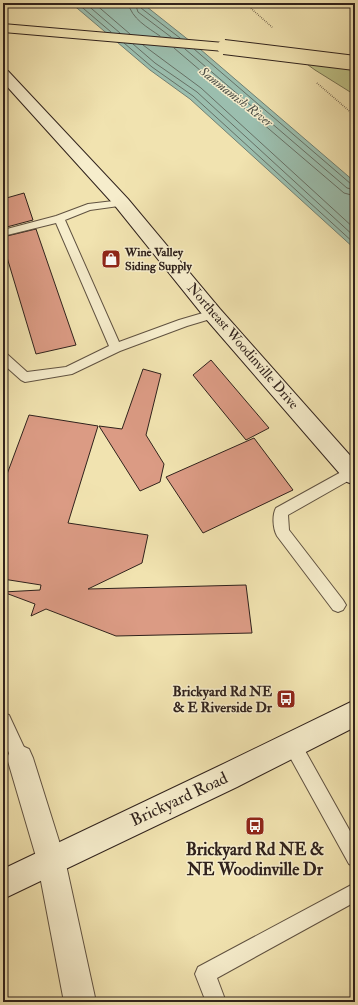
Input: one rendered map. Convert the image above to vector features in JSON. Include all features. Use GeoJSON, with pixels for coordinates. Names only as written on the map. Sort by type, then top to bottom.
{"type":"FeatureCollection","features":[{"type":"Feature","properties":{"kind":"highway"},"geometry":{"type":"LineString","coordinates":[[3,28],[224,46],[355,63]]}},
{"type":"Feature","properties":{"kind":"highway"},"geometry":{"type":"LineString","coordinates":[[224,46],[355,50]]}},
{"type":"Feature","properties":{"kind":"main road","name":"Northeast Woodinville Drive"},"geometry":{"type":"LineString","coordinates":[[3,74],[122,203],[213,314],[354,474]]}},
{"type":"Feature","properties":{"kind":"main road","name":"Brickyard Road"},"geometry":{"type":"LineString","coordinates":[[3,884],[227,777],[355,713]]}},
{"type":"Feature","properties":{"kind":"main road"},"geometry":{"type":"LineString","coordinates":[[20,758],[51,860],[80,1002]]}},
{"type":"Feature","properties":{"kind":"lane"},"geometry":{"type":"LineString","coordinates":[[3,233],[59,219],[88,207],[122,203]]}},
{"type":"Feature","properties":{"kind":"lane"},"geometry":{"type":"LineString","coordinates":[[59,219],[116,348]]}},
{"type":"Feature","properties":{"kind":"lane"},"geometry":{"type":"LineString","coordinates":[[3,357],[26,377],[68,371],[116,348],[183,323],[213,314]]}},
{"type":"Feature","properties":{"kind":"lane"},"geometry":{"type":"LineString","coordinates":[[338,605],[282,532],[281,512],[354,474]]}},
{"type":"Feature","properties":{"kind":"lane"},"geometry":{"type":"LineString","coordinates":[[3,721],[20,758]]}},
{"type":"Feature","properties":{"kind":"lane"},"geometry":{"type":"LineString","coordinates":[[292,744],[355,858]]}},
{"type":"Feature","properties":{"kind":"lane"},"geometry":{"type":"LineString","coordinates":[[216,1002],[205,974],[355,892]]}},
{"type":"Feature","properties":{"kind":"path"},"geometry":{"type":"LineString","coordinates":[[313,80],[355,116]]}},
{"type":"Feature","properties":{"kind":"green space"},"geometry":{"type":"Polygon","coordinates":[[[297,57],[355,69],[355,95],[315,70],[297,57]]]}},
{"type":"Feature","properties":{"kind":"water","name":"Sammamish River"},"geometry":{"type":"Polygon","coordinates":[[[71,3],[142,3],[200,49],[355,182],[355,249],[190,99],[150,70],[71,3]]]}},
{"type":"Feature","properties":{"kind":"building"},"geometry":{"type":"Polygon","coordinates":[[[24,193],[33,220],[3,228],[3,199],[24,193]]]}},
{"type":"Feature","properties":{"kind":"building"},"geometry":{"type":"Polygon","coordinates":[[[36,229],[76,345],[36,354],[3,244],[3,237],[36,229]]]}},
{"type":"Feature","properties":{"kind":"building"},"geometry":{"type":"Polygon","coordinates":[[[211,360],[269,428],[246,440],[193,375],[211,360]]]}},
{"type":"Feature","properties":{"kind":"building"},"geometry":{"type":"Polygon","coordinates":[[[143,369],[161,374],[146,435],[164,464],[160,482],[140,491],[99,426],[122,429],[143,369]]]}},
{"type":"Feature","properties":{"kind":"building"},"geometry":{"type":"Polygon","coordinates":[[[29,415],[98,426],[68,523],[148,535],[142,563],[88,589],[246,585],[252,633],[116,636],[46,609],[31,616],[35,604],[3,592],[40,590],[41,585],[3,579],[3,485],[29,415]]]}},
{"type":"Feature","properties":{"kind":"building"},"geometry":{"type":"Polygon","coordinates":[[[254,438],[293,490],[203,533],[166,477],[254,438]]]}},
{"type":"Feature","properties":{"kind":"place","name":"Wine Valley Siding Supply"},"geometry":{"type":"Point","coordinates":[111,259]}},
{"type":"Feature","properties":{"kind":"place","name":"Brickyard Rd NE & E Riverside Dr"},"geometry":{"type":"Point","coordinates":[286,699]}},
{"type":"Feature","properties":{"kind":"place","name":"Brickyard Rd NE & NE Woodinville Dr"},"geometry":{"type":"Point","coordinates":[255,826]}}]}
